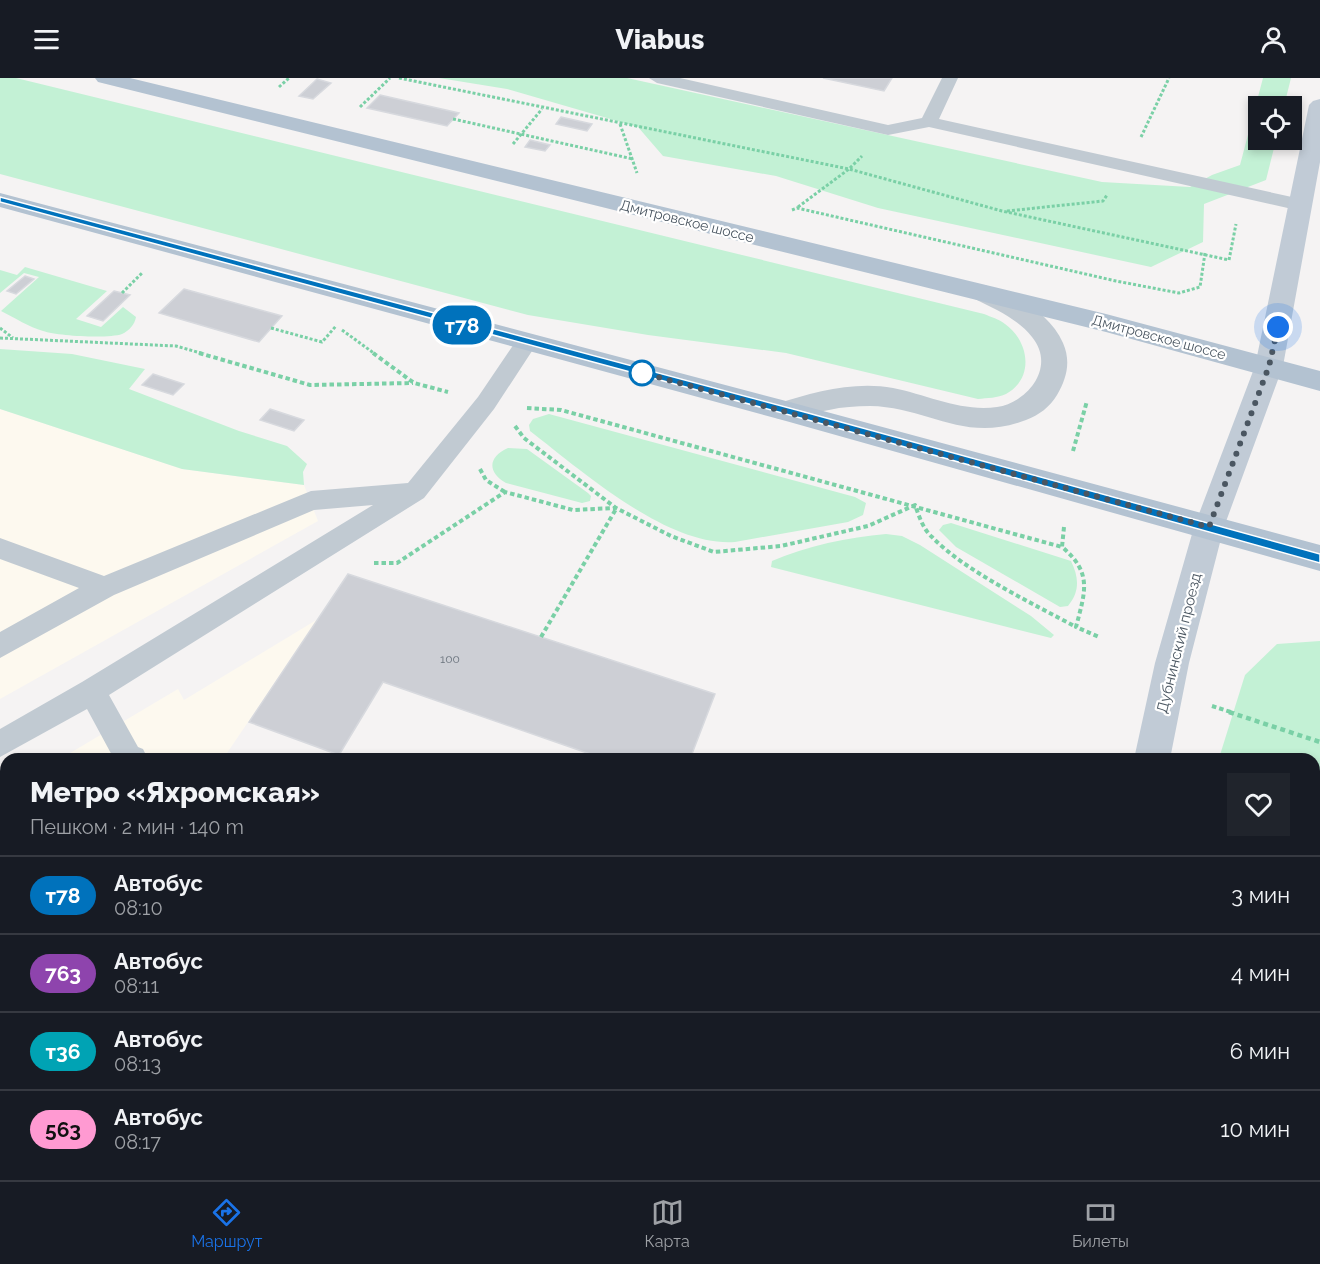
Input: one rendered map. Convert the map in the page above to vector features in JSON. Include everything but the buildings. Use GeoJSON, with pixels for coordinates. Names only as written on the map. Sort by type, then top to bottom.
{"type":"FeatureCollection","features":[{"type":"Feature","properties":{"kind":"main road","name":"Дмитровское шоссе"},"geometry":{"type":"LineString","coordinates":[[105,78],[984,293],[1320,381]]}},
{"type":"Feature","properties":{"kind":"main road"},"geometry":{"type":"LineString","coordinates":[[0,200],[786,411],[1320,558]]}},
{"type":"Feature","properties":{"kind":"street"},"geometry":{"type":"LineString","coordinates":[[1209,527],[1269,366],[1320,105]]}},
{"type":"Feature","properties":{"kind":"street"},"geometry":{"type":"LineString","coordinates":[[786,411],[823,400],[873,395],[966,417],[993,417],[1029,409],[1042,396],[1054,376],[1054,354],[1047,336],[1036,323],[984,293]]}},
{"type":"Feature","properties":{"kind":"street","name":"Дубнинский проезд"},"geometry":{"type":"LineString","coordinates":[[1153,753],[1172,663],[1209,527]]}},
{"type":"Feature","properties":{"kind":"lane"},"geometry":{"type":"LineString","coordinates":[[657,78],[888,130],[929,122],[1301,205]]}},
{"type":"Feature","properties":{"kind":"lane"},"geometry":{"type":"LineString","coordinates":[[929,122],[950,78]]}},
{"type":"Feature","properties":{"kind":"lane"},"geometry":{"type":"LineString","coordinates":[[0,744],[92,691],[414,491],[486,403],[526,343]]}},
{"type":"Feature","properties":{"kind":"lane"},"geometry":{"type":"LineString","coordinates":[[0,646],[105,587],[243,527],[310,501],[414,491]]}},
{"type":"Feature","properties":{"kind":"lane"},"geometry":{"type":"LineString","coordinates":[[0,548],[105,587]]}},
{"type":"Feature","properties":{"kind":"lane"},"geometry":{"type":"LineString","coordinates":[[92,691],[125,753]]}},
{"type":"Feature","properties":{"kind":"path"},"geometry":{"type":"LineString","coordinates":[[356,111],[390,78]]}},
{"type":"Feature","properties":{"kind":"path"},"geometry":{"type":"LineString","coordinates":[[399,78],[542,109],[849,169],[1002,211],[1206,253],[1229,260],[1238,217]]}},
{"type":"Feature","properties":{"kind":"path"},"geometry":{"type":"LineString","coordinates":[[1002,211],[1103,201],[1128,166],[1169,78]]}},
{"type":"Feature","properties":{"kind":"path"},"geometry":{"type":"LineString","coordinates":[[509,149],[542,109]]}},
{"type":"Feature","properties":{"kind":"path"},"geometry":{"type":"LineString","coordinates":[[453,119],[633,159]]}},
{"type":"Feature","properties":{"kind":"path"},"geometry":{"type":"LineString","coordinates":[[620,124],[639,178]]}},
{"type":"Feature","properties":{"kind":"path"},"geometry":{"type":"LineString","coordinates":[[797,208],[849,169],[888,130]]}},
{"type":"Feature","properties":{"kind":"path"},"geometry":{"type":"LineString","coordinates":[[1200,287],[1206,253]]}},
{"type":"Feature","properties":{"kind":"path"},"geometry":{"type":"LineString","coordinates":[[122,293],[143,272],[132,269]]}},
{"type":"Feature","properties":{"kind":"path"},"geometry":{"type":"LineString","coordinates":[[327,323],[336,326],[414,383]]}},
{"type":"Feature","properties":{"kind":"path"},"geometry":{"type":"LineString","coordinates":[[271,328],[322,342],[336,326]]}},
{"type":"Feature","properties":{"kind":"path"},"geometry":{"type":"LineString","coordinates":[[0,328],[14,338]]}},
{"type":"Feature","properties":{"kind":"path"},"geometry":{"type":"LineString","coordinates":[[0,338],[176,346],[310,385],[414,383],[458,395]]}},
{"type":"Feature","properties":{"kind":"path"},"geometry":{"type":"LineString","coordinates":[[1071,461],[1089,394]]}},
{"type":"Feature","properties":{"kind":"path"},"geometry":{"type":"LineString","coordinates":[[524,408],[561,410],[1062,547],[1075,556],[1084,569],[1084,598],[1076,627]]}},
{"type":"Feature","properties":{"kind":"path"},"geometry":{"type":"LineString","coordinates":[[509,417],[524,438],[616,508],[671,536],[714,552],[781,546],[868,526],[915,505]]}},
{"type":"Feature","properties":{"kind":"path"},"geometry":{"type":"LineString","coordinates":[[508,433],[516,426]]}},
{"type":"Feature","properties":{"kind":"path"},"geometry":{"type":"LineString","coordinates":[[479,464],[480,474],[506,492],[573,510],[616,508]]}},
{"type":"Feature","properties":{"kind":"path"},"geometry":{"type":"LineString","coordinates":[[369,562],[397,563],[506,492]]}},
{"type":"Feature","properties":{"kind":"path"},"geometry":{"type":"LineString","coordinates":[[915,505],[920,520],[930,536],[952,555],[1012,592],[1099,637]]}},
{"type":"Feature","properties":{"kind":"path"},"geometry":{"type":"LineString","coordinates":[[541,637],[616,508]]}},
{"type":"Feature","properties":{"kind":"path"},"geometry":{"type":"LineString","coordinates":[[1062,547],[1064,520]]}},
{"type":"Feature","properties":{"kind":"path"},"geometry":{"type":"LineString","coordinates":[[1212,706],[1320,742]]}},
{"type":"Feature","properties":{"kind":"shaded area"},"geometry":{"type":"Polygon","coordinates":[[[0,409],[182,469],[304,485],[318,521],[0,699],[0,409]]]}},
{"type":"Feature","properties":{"kind":"shaded area"},"geometry":{"type":"Polygon","coordinates":[[[318,619],[227,753],[70,753],[178,689],[184,700],[318,619]]]}},
{"type":"Feature","properties":{"kind":"green space"},"geometry":{"type":"Polygon","coordinates":[[[0,78],[16,78],[984,314],[1000,321],[1013,331],[1024,349],[1025,369],[1015,387],[1006,394],[978,399],[786,353],[648,335],[528,315],[0,174],[0,78]]]}},
{"type":"Feature","properties":{"kind":"green space"},"geometry":{"type":"Polygon","coordinates":[[[439,78],[627,78],[1102,182],[1190,187],[1212,175],[1240,165],[1248,135],[1248,150],[1274,150],[1266,180],[1204,204],[1203,242],[1151,267],[878,208],[776,176],[663,156],[638,127],[507,89],[439,78]]]}},
{"type":"Feature","properties":{"kind":"green space"},"geometry":{"type":"Polygon","coordinates":[[[1263,78],[1291,78],[1286,96],[1258,96],[1263,78]]]}},
{"type":"Feature","properties":{"kind":"green space"},"geometry":{"type":"Polygon","coordinates":[[[25,267],[107,291],[76,319],[101,327],[123,307],[136,317],[134,322],[122,334],[95,337],[50,333],[22,322],[1,311],[39,277],[24,273],[0,293],[0,270],[17,275],[25,267]]]}},
{"type":"Feature","properties":{"kind":"green space"},"geometry":{"type":"Polygon","coordinates":[[[0,349],[72,354],[145,369],[129,389],[239,431],[287,446],[307,464],[303,472],[304,485],[182,469],[0,409],[0,349]]]}},
{"type":"Feature","properties":{"kind":"green space"},"geometry":{"type":"Polygon","coordinates":[[[549,414],[855,497],[866,503],[863,515],[848,522],[735,542],[709,540],[682,532],[654,520],[626,503],[530,431],[529,425],[533,419],[549,414]]]}},
{"type":"Feature","properties":{"kind":"green space"},"geometry":{"type":"Polygon","coordinates":[[[508,448],[527,449],[588,493],[591,496],[590,501],[582,503],[506,483],[495,474],[492,465],[497,456],[508,448]]]}},
{"type":"Feature","properties":{"kind":"green space"},"geometry":{"type":"Polygon","coordinates":[[[951,523],[1071,561],[1076,573],[1077,584],[1072,601],[1068,606],[1060,607],[956,547],[939,530],[943,525],[951,523]]]}},
{"type":"Feature","properties":{"kind":"green space"},"geometry":{"type":"Polygon","coordinates":[[[886,534],[902,536],[920,545],[1031,616],[1054,635],[1051,638],[771,567],[772,561],[813,547],[857,537],[886,534]]]}},
{"type":"Feature","properties":{"kind":"green space"},"geometry":{"type":"Polygon","coordinates":[[[1320,641],[1320,753],[1221,753],[1245,675],[1277,644],[1320,641]]]}},
{"type":"Feature","properties":{"kind":"bus line","name":"т78"},"geometry":{"type":"LineString","coordinates":[[0,200],[808,417],[1320,558]]}},
{"type":"Feature","properties":{"kind":"route"},"geometry":{"type":"LineString","coordinates":[[642,373],[635,371],[1209,527],[1269,366],[1278,327]]}}]}
